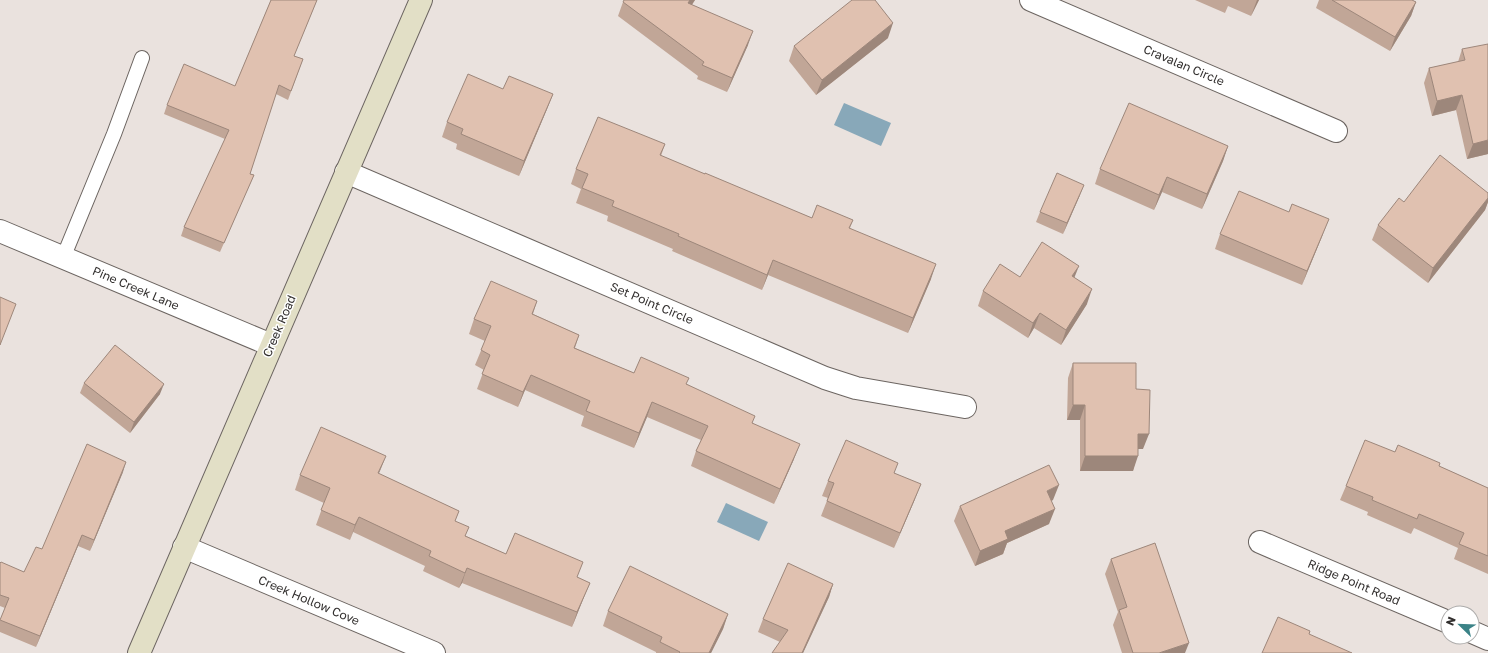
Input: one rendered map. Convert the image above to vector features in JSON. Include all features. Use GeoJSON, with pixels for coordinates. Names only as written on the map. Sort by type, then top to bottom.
{"type":"FeatureCollection","features":[{"type":"Feature","properties":{"kind":"street","name":"Creek Road"},"geometry":{"type":"LineString","coordinates":[[139,653],[421,0]]}},
{"type":"Feature","properties":{"kind":"street","name":"Cravalan Circle"},"geometry":{"type":"LineString","coordinates":[[1031,0],[1336,131]]}},
{"type":"Feature","properties":{"kind":"street","name":"Set Point Circle"},"geometry":{"type":"LineString","coordinates":[[346,172],[825,378],[856,388],[965,407]]}},
{"type":"Feature","properties":{"kind":"street","name":"Pine Creek Lane"},"geometry":{"type":"LineString","coordinates":[[0,231],[271,346]]}},
{"type":"Feature","properties":{"kind":"street","name":"Ridge Point Road"},"geometry":{"type":"LineString","coordinates":[[1260,542],[1440,619]]}},
{"type":"Feature","properties":{"kind":"street","name":"Creek Hollow Cove"},"geometry":{"type":"LineString","coordinates":[[184,547],[434,653]]}},
{"type":"Feature","properties":{"kind":"lane"},"geometry":{"type":"LineString","coordinates":[[63,258],[114,134],[142,58]]}},
{"type":"Feature","properties":{"kind":"water"},"geometry":{"type":"Polygon","coordinates":[[[844,103],[891,123],[881,146],[834,125],[844,103]]]}},
{"type":"Feature","properties":{"kind":"water"},"geometry":{"type":"Polygon","coordinates":[[[726,503],[768,522],[759,541],[717,522],[726,503]]]}},
{"type":"Feature","properties":{"kind":"building"},"geometry":{"type":"Polygon","coordinates":[[[271,0],[317,0],[294,56],[303,59],[291,91],[279,85],[250,174],[254,175],[224,243],[184,227],[229,130],[167,105],[184,64],[235,86],[271,0]]]}},
{"type":"Feature","properties":{"kind":"building"},"geometry":{"type":"Polygon","coordinates":[[[624,0],[690,0],[688,3],[753,31],[732,78],[702,65],[704,62],[623,2],[624,0]]]}},
{"type":"Feature","properties":{"kind":"building"},"geometry":{"type":"Polygon","coordinates":[[[852,0],[875,0],[893,23],[822,80],[794,46],[852,0]]]}},
{"type":"Feature","properties":{"kind":"building"},"geometry":{"type":"Polygon","coordinates":[[[1332,0],[1412,0],[1416,2],[1395,37],[1332,0]]]}},
{"type":"Feature","properties":{"kind":"building"},"geometry":{"type":"Polygon","coordinates":[[[1488,44],[1488,140],[1473,144],[1462,95],[1437,101],[1429,68],[1465,60],[1462,49],[1488,44]]]}},
{"type":"Feature","properties":{"kind":"building"},"geometry":{"type":"Polygon","coordinates":[[[468,74],[503,89],[509,76],[553,94],[524,161],[461,134],[463,129],[447,122],[468,74]]]}},
{"type":"Feature","properties":{"kind":"building"},"geometry":{"type":"Polygon","coordinates":[[[1129,103],[1228,146],[1207,194],[1167,177],[1159,195],[1100,169],[1129,103]]]}},
{"type":"Feature","properties":{"kind":"building"},"geometry":{"type":"Polygon","coordinates":[[[598,117],[665,144],[660,155],[812,218],[817,205],[853,220],[849,228],[936,264],[913,318],[773,260],[767,275],[678,236],[679,234],[612,206],[614,201],[582,188],[588,174],[576,169],[598,117]]]}},
{"type":"Feature","properties":{"kind":"building"},"geometry":{"type":"Polygon","coordinates":[[[1440,155],[1488,193],[1488,198],[1433,268],[1378,225],[1399,198],[1404,202],[1440,155]]]}},
{"type":"Feature","properties":{"kind":"building"},"geometry":{"type":"Polygon","coordinates":[[[1057,173],[1084,185],[1067,223],[1040,212],[1057,173]]]}},
{"type":"Feature","properties":{"kind":"building"},"geometry":{"type":"Polygon","coordinates":[[[1239,191],[1289,212],[1292,204],[1329,219],[1307,271],[1220,234],[1239,191]]]}},
{"type":"Feature","properties":{"kind":"building"},"geometry":{"type":"Polygon","coordinates":[[[1042,242],[1079,266],[1072,276],[1092,289],[1066,330],[1040,313],[1033,323],[983,291],[1000,264],[1020,277],[1042,242]]]}},
{"type":"Feature","properties":{"kind":"building"},"geometry":{"type":"Polygon","coordinates":[[[491,281],[537,301],[532,314],[579,335],[574,348],[634,373],[641,357],[689,378],[686,384],[755,416],[752,423],[800,444],[780,489],[696,451],[708,426],[652,402],[639,433],[586,411],[590,401],[531,375],[523,392],[482,374],[490,355],[481,350],[491,326],[474,319],[491,281]]]}},
{"type":"Feature","properties":{"kind":"building"},"geometry":{"type":"Polygon","coordinates":[[[0,297],[16,304],[0,345],[0,297]]]}},
{"type":"Feature","properties":{"kind":"building"},"geometry":{"type":"Polygon","coordinates":[[[115,345],[164,384],[134,422],[84,383],[115,345]]]}},
{"type":"Feature","properties":{"kind":"building"},"geometry":{"type":"Polygon","coordinates":[[[1073,363],[1136,363],[1136,389],[1150,390],[1149,434],[1138,434],[1138,456],[1085,456],[1085,405],[1073,405],[1073,363]]]}},
{"type":"Feature","properties":{"kind":"building"},"geometry":{"type":"Polygon","coordinates":[[[321,427],[386,456],[378,473],[459,511],[455,521],[469,527],[465,536],[506,554],[515,533],[583,562],[577,577],[590,583],[577,612],[467,568],[465,573],[429,556],[431,551],[359,517],[355,525],[321,510],[330,488],[300,475],[321,427]]]}},
{"type":"Feature","properties":{"kind":"building"},"geometry":{"type":"Polygon","coordinates":[[[846,440],[898,463],[894,473],[921,484],[900,533],[827,501],[834,483],[828,481],[846,440]]]}},
{"type":"Feature","properties":{"kind":"building"},"geometry":{"type":"Polygon","coordinates":[[[1365,440],[1395,452],[1398,445],[1440,463],[1439,466],[1488,488],[1488,556],[1459,544],[1464,533],[1419,514],[1417,519],[1372,500],[1373,497],[1346,486],[1365,440]]]}},
{"type":"Feature","properties":{"kind":"building"},"geometry":{"type":"Polygon","coordinates":[[[87,444],[126,462],[94,540],[82,535],[40,636],[0,620],[9,598],[0,595],[0,563],[1,562],[24,572],[36,547],[42,549],[87,444]]]}},
{"type":"Feature","properties":{"kind":"building"},"geometry":{"type":"Polygon","coordinates":[[[1049,465],[1059,485],[1047,491],[1055,509],[1005,531],[1008,539],[980,551],[960,506],[1049,465]]]}},
{"type":"Feature","properties":{"kind":"building"},"geometry":{"type":"Polygon","coordinates":[[[1155,543],[1189,643],[1159,653],[1133,653],[1119,610],[1127,607],[1111,559],[1155,543]]]}},
{"type":"Feature","properties":{"kind":"building"},"geometry":{"type":"Polygon","coordinates":[[[788,563],[833,584],[802,653],[772,653],[788,630],[763,619],[788,563]]]}},
{"type":"Feature","properties":{"kind":"building"},"geometry":{"type":"Polygon","coordinates":[[[630,566],[728,614],[709,653],[679,653],[680,652],[660,642],[662,637],[608,611],[630,566]]]}},
{"type":"Feature","properties":{"kind":"building"},"geometry":{"type":"Polygon","coordinates":[[[1278,617],[1310,631],[1309,634],[1352,653],[1262,653],[1278,617]]]}}]}
